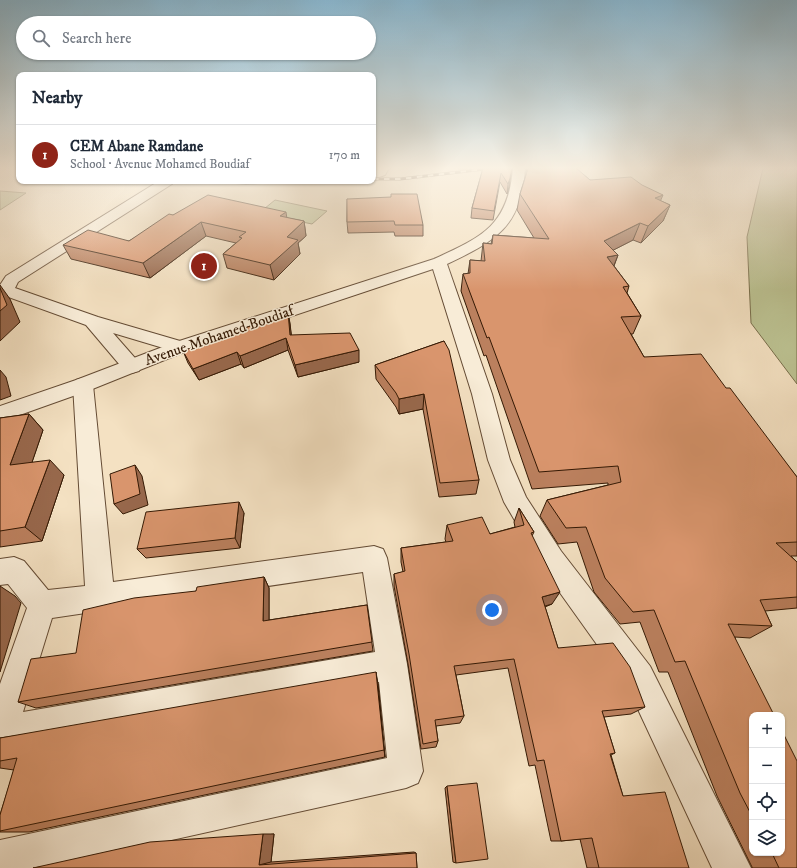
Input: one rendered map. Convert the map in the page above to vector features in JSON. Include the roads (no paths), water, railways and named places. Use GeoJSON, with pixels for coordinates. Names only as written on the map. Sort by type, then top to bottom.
{"type":"FeatureCollection","features":[{"type":"Feature","properties":{"kind":"street"},"geometry":{"type":"LineString","coordinates":[[124,209],[12,279],[5,290],[92,321],[180,347]]}},
{"type":"Feature","properties":{"kind":"street","name":"Avenue Mohamed Boudiaf"},"geometry":{"type":"LineString","coordinates":[[0,414],[83,385],[180,347],[439,262],[486,239],[500,225],[511,209]]}},
{"type":"Feature","properties":{"kind":"street"},"geometry":{"type":"LineString","coordinates":[[439,262],[482,394],[499,460],[516,502],[552,560],[639,677],[732,868]]}},
{"type":"Feature","properties":{"kind":"street"},"geometry":{"type":"LineString","coordinates":[[92,321],[132,366]]}},
{"type":"Feature","properties":{"kind":"street"},"geometry":{"type":"LineString","coordinates":[[83,385],[100,598]]}},
{"type":"Feature","properties":{"kind":"street"},"geometry":{"type":"LineString","coordinates":[[0,859],[406,771],[392,664],[374,558],[42,605]]}},
{"type":"Feature","properties":{"kind":"street"},"geometry":{"type":"LineString","coordinates":[[0,572],[14,570],[42,605]]}},
{"type":"Feature","properties":{"kind":"street"},"geometry":{"type":"LineString","coordinates":[[42,605],[0,732],[392,664]]}},
{"type":"Feature","properties":{"kind":"place","name":"CEM Abane Ramdane"},"geometry":{"type":"Point","coordinates":[204,266]}}]}
